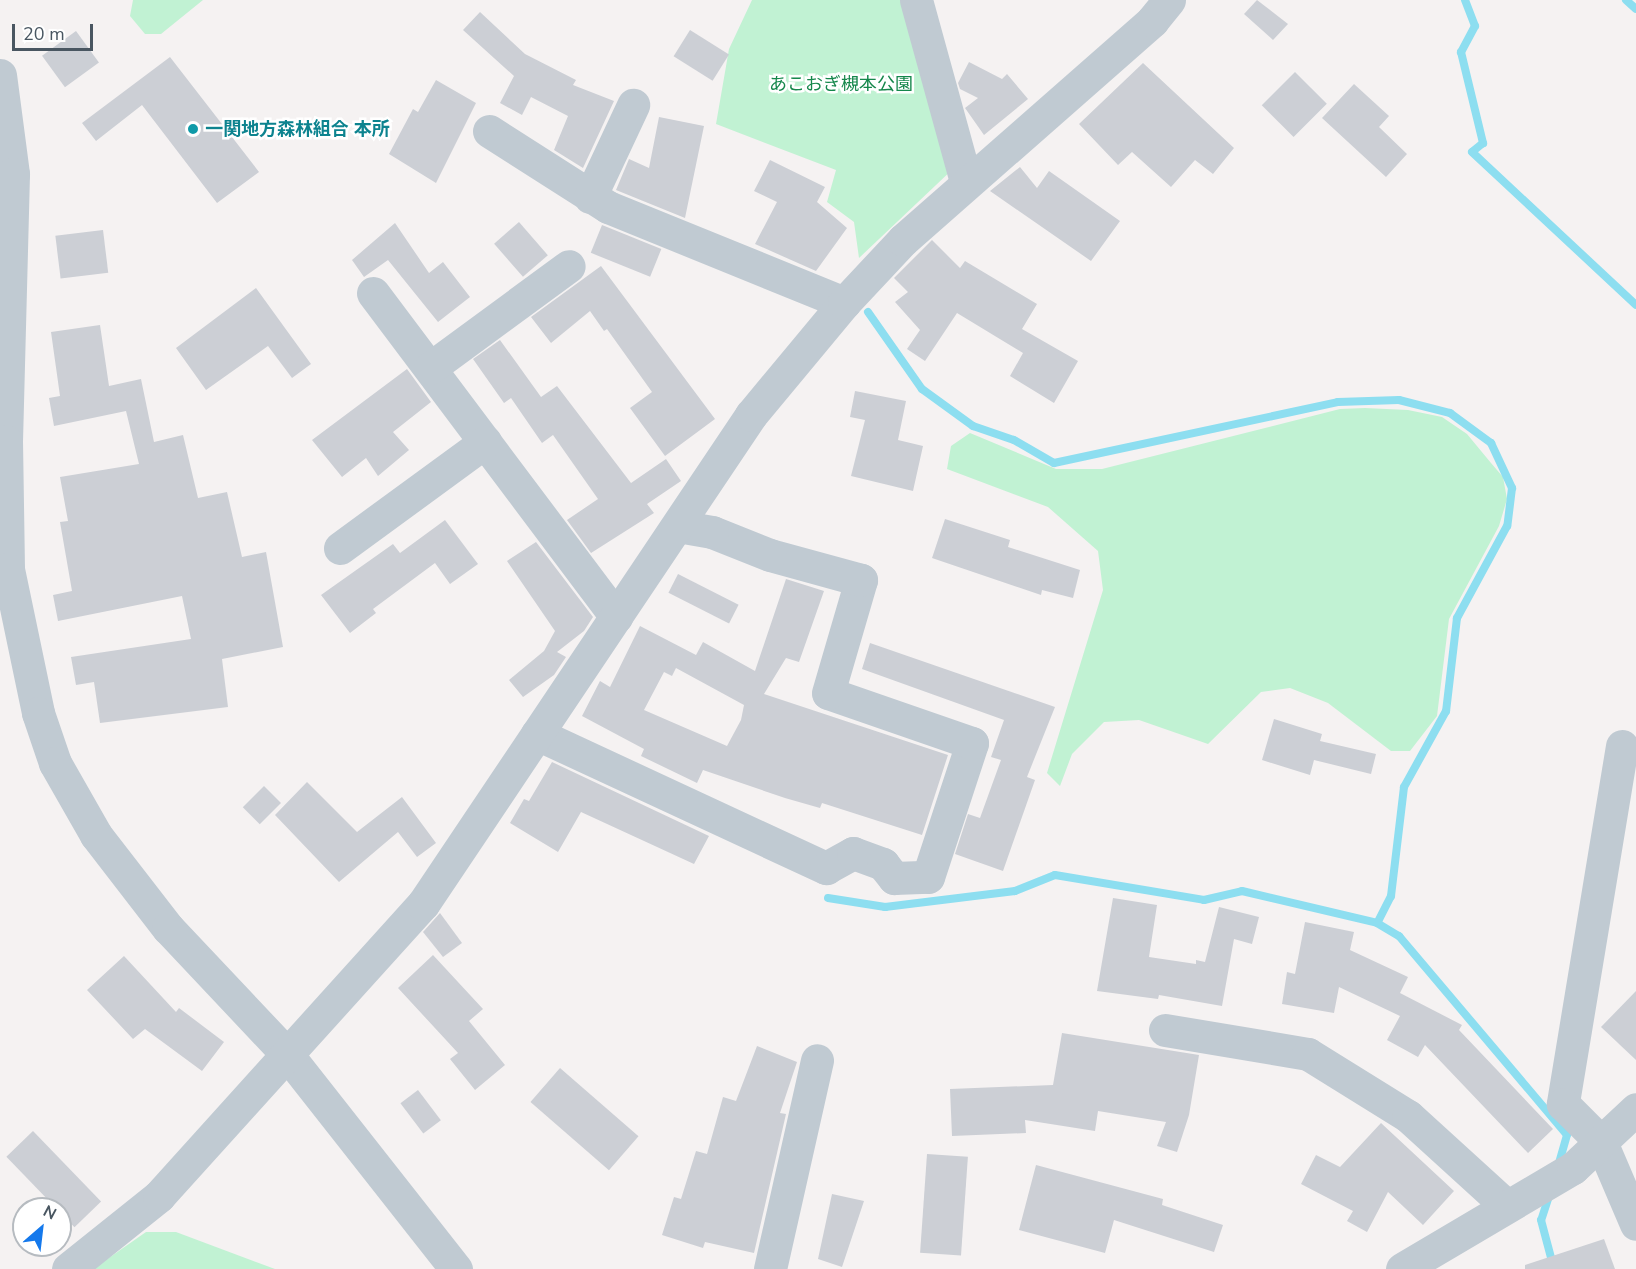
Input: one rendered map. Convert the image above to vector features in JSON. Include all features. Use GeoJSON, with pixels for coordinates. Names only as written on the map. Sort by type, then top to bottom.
{"type":"FeatureCollection","features":[{"type":"Feature","properties":{"kind":"street"},"geometry":{"type":"LineString","coordinates":[[916,0],[966,181]]}},
{"type":"Feature","properties":{"kind":"street"},"geometry":{"type":"LineString","coordinates":[[68,1269],[159,1196],[423,904],[751,415],[844,303],[966,181],[1152,21],[1169,0]]}},
{"type":"Feature","properties":{"kind":"street"},"geometry":{"type":"LineString","coordinates":[[0,75],[13,174],[6,441],[8,569],[38,713],[56,763],[96,835],[168,928],[286,1053],[456,1269]]}},
{"type":"Feature","properties":{"kind":"street"},"geometry":{"type":"LineString","coordinates":[[590,197],[633,105]]}},
{"type":"Feature","properties":{"kind":"street"},"geometry":{"type":"LineString","coordinates":[[489,131],[590,197],[844,303]]}},
{"type":"Feature","properties":{"kind":"street"},"geometry":{"type":"LineString","coordinates":[[430,368],[569,266]]}},
{"type":"Feature","properties":{"kind":"street"},"geometry":{"type":"LineString","coordinates":[[374,293],[616,617]]}},
{"type":"Feature","properties":{"kind":"street"},"geometry":{"type":"LineString","coordinates":[[340,548],[485,442]]}},
{"type":"Feature","properties":{"kind":"street"},"geometry":{"type":"LineString","coordinates":[[537,734],[826,868],[853,853],[883,864],[894,878],[928,877],[972,743],[828,693],[861,580],[770,555],[712,532],[678,526]]}},
{"type":"Feature","properties":{"kind":"street"},"geometry":{"type":"LineString","coordinates":[[1622,746],[1563,1104],[1601,1142],[1636,1224]]}},
{"type":"Feature","properties":{"kind":"street"},"geometry":{"type":"LineString","coordinates":[[1165,1030],[1308,1054],[1408,1116],[1507,1206]]}},
{"type":"Feature","properties":{"kind":"street"},"geometry":{"type":"LineString","coordinates":[[770,1269],[818,1060]]}},
{"type":"Feature","properties":{"kind":"street"},"geometry":{"type":"LineString","coordinates":[[1402,1269],[1573,1168],[1636,1109]]}},
{"type":"Feature","properties":{"kind":"green space"},"geometry":{"type":"Polygon","coordinates":[[[133,0],[203,0],[161,34],[145,34],[130,16],[133,0]]]}},
{"type":"Feature","properties":{"kind":"green space","name":"あこおぎ槻本公園"},"geometry":{"type":"Polygon","coordinates":[[[752,0],[902,0],[955,167],[859,258],[854,222],[827,202],[836,170],[716,124],[729,49],[752,0]]]}},
{"type":"Feature","properties":{"kind":"green space"},"geometry":{"type":"Polygon","coordinates":[[[1340,409],[1408,410],[1442,417],[1467,434],[1503,477],[1507,499],[1499,526],[1449,619],[1437,716],[1410,751],[1391,751],[1328,703],[1290,688],[1261,692],[1208,744],[1139,720],[1104,722],[1072,754],[1060,786],[1047,773],[1103,590],[1098,551],[1048,507],[947,469],[951,446],[970,433],[1056,469],[1102,469],[1340,409]]]}},
{"type":"Feature","properties":{"kind":"green space"},"geometry":{"type":"Polygon","coordinates":[[[146,1232],[176,1232],[275,1269],[93,1269],[146,1232]]]}},
{"type":"Feature","properties":{"kind":"building"},"geometry":{"type":"Polygon","coordinates":[[[1257,0],[1288,24],[1273,40],[1244,14],[1257,0]]]}},
{"type":"Feature","properties":{"kind":"building"},"geometry":{"type":"Polygon","coordinates":[[[480,12],[525,54],[576,80],[573,85],[614,101],[583,168],[554,150],[568,116],[531,97],[522,115],[500,103],[514,76],[463,30],[480,12]]]}},
{"type":"Feature","properties":{"kind":"building"},"geometry":{"type":"Polygon","coordinates":[[[690,30],[729,54],[713,81],[674,56],[690,30]]]}},
{"type":"Feature","properties":{"kind":"building"},"geometry":{"type":"Polygon","coordinates":[[[76,31],[99,63],[65,87],[42,56],[76,31]]]}},
{"type":"Feature","properties":{"kind":"building","name":"一関地方森林組合 本所"},"geometry":{"type":"Polygon","coordinates":[[[170,57],[259,172],[217,203],[142,105],[96,141],[82,123],[170,57]]]}},
{"type":"Feature","properties":{"kind":"building"},"geometry":{"type":"Polygon","coordinates":[[[969,62],[1002,79],[1007,74],[1028,99],[984,135],[965,108],[978,98],[960,89],[958,83],[969,62]]]}},
{"type":"Feature","properties":{"kind":"building"},"geometry":{"type":"Polygon","coordinates":[[[1143,63],[1234,148],[1213,174],[1195,160],[1171,187],[1132,152],[1118,165],[1079,124],[1143,63]]]}},
{"type":"Feature","properties":{"kind":"building"},"geometry":{"type":"Polygon","coordinates":[[[1295,72],[1327,104],[1294,137],[1262,105],[1295,72]]]}},
{"type":"Feature","properties":{"kind":"building"},"geometry":{"type":"Polygon","coordinates":[[[436,80],[476,103],[436,183],[389,154],[413,109],[418,112],[436,80]]]}},
{"type":"Feature","properties":{"kind":"building"},"geometry":{"type":"Polygon","coordinates":[[[1354,84],[1389,116],[1379,127],[1407,154],[1386,177],[1322,118],[1354,84]]]}},
{"type":"Feature","properties":{"kind":"building"},"geometry":{"type":"Polygon","coordinates":[[[659,117],[704,126],[685,218],[616,190],[629,159],[649,168],[659,117]]]}},
{"type":"Feature","properties":{"kind":"building"},"geometry":{"type":"Polygon","coordinates":[[[770,160],[825,187],[817,202],[847,228],[816,271],[755,244],[777,202],[754,191],[770,160]]]}},
{"type":"Feature","properties":{"kind":"building"},"geometry":{"type":"Polygon","coordinates":[[[1020,167],[1037,188],[1049,171],[1120,221],[1091,261],[990,191],[1020,167]]]}},
{"type":"Feature","properties":{"kind":"building"},"geometry":{"type":"Polygon","coordinates":[[[519,222],[548,255],[523,277],[494,244],[519,222]]]}},
{"type":"Feature","properties":{"kind":"building"},"geometry":{"type":"Polygon","coordinates":[[[395,223],[429,273],[443,262],[470,297],[438,322],[388,260],[364,277],[352,260],[395,223]]]}},
{"type":"Feature","properties":{"kind":"building"},"geometry":{"type":"Polygon","coordinates":[[[602,225],[661,249],[650,277],[591,253],[602,225]]]}},
{"type":"Feature","properties":{"kind":"building"},"geometry":{"type":"Polygon","coordinates":[[[103,230],[108,273],[61,279],[55,236],[103,230]]]}},
{"type":"Feature","properties":{"kind":"building"},"geometry":{"type":"Polygon","coordinates":[[[932,240],[960,268],[965,261],[1037,304],[1022,329],[1078,361],[1054,403],[1010,376],[1023,353],[957,313],[925,361],[907,349],[920,330],[895,302],[908,292],[894,278],[932,240]]]}},
{"type":"Feature","properties":{"kind":"building"},"geometry":{"type":"Polygon","coordinates":[[[601,266],[715,419],[665,456],[630,408],[652,392],[607,329],[604,331],[590,311],[551,343],[531,317],[601,266]]]}},
{"type":"Feature","properties":{"kind":"building"},"geometry":{"type":"Polygon","coordinates":[[[256,288],[311,364],[292,378],[268,346],[206,390],[176,348],[256,288]]]}},
{"type":"Feature","properties":{"kind":"building"},"geometry":{"type":"Polygon","coordinates":[[[100,325],[109,386],[141,379],[154,442],[183,435],[198,498],[227,492],[242,557],[266,552],[283,647],[222,659],[228,707],[100,723],[94,682],[76,685],[71,657],[191,639],[182,596],[58,621],[53,595],[72,591],[60,522],[68,521],[60,477],[139,464],[126,411],[54,426],[49,398],[60,396],[51,332],[100,325]]]}},
{"type":"Feature","properties":{"kind":"building"},"geometry":{"type":"Polygon","coordinates":[[[500,340],[541,397],[557,386],[631,483],[666,459],[681,481],[647,504],[654,513],[591,553],[567,520],[598,499],[553,435],[542,443],[511,398],[504,403],[473,359],[500,340]]]}},
{"type":"Feature","properties":{"kind":"building"},"geometry":{"type":"Polygon","coordinates":[[[407,369],[431,402],[393,432],[409,450],[378,476],[366,458],[342,477],[312,440],[407,369]]]}},
{"type":"Feature","properties":{"kind":"building"},"geometry":{"type":"Polygon","coordinates":[[[855,391],[906,401],[898,440],[923,446],[913,491],[851,476],[865,420],[850,417],[855,391]]]}},
{"type":"Feature","properties":{"kind":"building"},"geometry":{"type":"Polygon","coordinates":[[[945,519],[1010,540],[1008,547],[1080,570],[1073,598],[1042,590],[1041,595],[932,558],[945,519]]]}},
{"type":"Feature","properties":{"kind":"building"},"geometry":{"type":"Polygon","coordinates":[[[445,520],[478,564],[450,584],[435,563],[373,609],[376,613],[350,633],[321,595],[393,544],[400,553],[445,520]]]}},
{"type":"Feature","properties":{"kind":"building"},"geometry":{"type":"Polygon","coordinates":[[[536,542],[593,617],[584,631],[557,652],[566,657],[554,675],[523,697],[509,680],[544,651],[555,631],[507,561],[536,542]]]}},
{"type":"Feature","properties":{"kind":"building"},"geometry":{"type":"Polygon","coordinates":[[[678,574],[739,605],[729,624],[668,593],[678,574]]]}},
{"type":"Feature","properties":{"kind":"building"},"geometry":{"type":"Polygon","coordinates":[[[786,579],[824,591],[799,662],[786,658],[764,694],[948,755],[922,835],[822,803],[820,808],[785,798],[703,770],[697,783],[641,756],[644,749],[582,716],[600,681],[610,687],[640,626],[696,655],[703,642],[755,671],[786,579]],[[676,668],[672,676],[664,672],[644,710],[727,746],[741,720],[744,705],[676,668]]]}},
{"type":"Feature","properties":{"kind":"building"},"geometry":{"type":"Polygon","coordinates":[[[870,643],[1055,707],[1027,777],[1035,780],[1003,871],[955,854],[968,814],[980,818],[1001,760],[991,757],[1004,720],[862,669],[870,643]]]}},
{"type":"Feature","properties":{"kind":"building"},"geometry":{"type":"Polygon","coordinates":[[[1274,719],[1322,734],[1320,741],[1376,754],[1371,774],[1314,760],[1310,775],[1262,760],[1274,719]]]}},
{"type":"Feature","properties":{"kind":"building"},"geometry":{"type":"Polygon","coordinates":[[[552,762],[709,836],[694,864],[581,812],[558,852],[510,823],[524,799],[529,801],[552,762]]]}},
{"type":"Feature","properties":{"kind":"building"},"geometry":{"type":"Polygon","coordinates":[[[307,782],[357,832],[402,797],[436,843],[417,857],[398,832],[339,882],[275,815],[307,782]]]}},
{"type":"Feature","properties":{"kind":"building"},"geometry":{"type":"Polygon","coordinates":[[[264,786],[281,803],[260,824],[243,807],[264,786]]]}},
{"type":"Feature","properties":{"kind":"building"},"geometry":{"type":"Polygon","coordinates":[[[1113,898],[1157,905],[1149,957],[1196,964],[1196,960],[1205,962],[1219,907],[1259,917],[1252,944],[1234,939],[1222,1006],[1159,995],[1158,999],[1097,991],[1113,898]]]}},
{"type":"Feature","properties":{"kind":"building"},"geometry":{"type":"Polygon","coordinates":[[[440,913],[462,943],[443,957],[423,932],[440,913]]]}},
{"type":"Feature","properties":{"kind":"building"},"geometry":{"type":"Polygon","coordinates":[[[1305,922],[1354,932],[1350,950],[1408,977],[1400,993],[1462,1025],[1459,1030],[1553,1129],[1528,1153],[1425,1045],[1418,1057],[1387,1040],[1400,1016],[1339,987],[1334,1013],[1282,1004],[1287,972],[1295,974],[1305,922]]]}},
{"type":"Feature","properties":{"kind":"building"},"geometry":{"type":"Polygon","coordinates":[[[433,955],[483,1009],[469,1021],[505,1065],[475,1090],[450,1059],[458,1053],[398,988],[433,955]]]}},
{"type":"Feature","properties":{"kind":"building"},"geometry":{"type":"Polygon","coordinates":[[[124,956],[176,1012],[179,1008],[224,1042],[202,1071],[145,1029],[133,1039],[87,990],[124,956]]]}},
{"type":"Feature","properties":{"kind":"building"},"geometry":{"type":"Polygon","coordinates":[[[1636,991],[1636,1060],[1601,1027],[1636,991]]]}},
{"type":"Feature","properties":{"kind":"building"},"geometry":{"type":"Polygon","coordinates":[[[1062,1033],[1199,1055],[1189,1115],[1177,1152],[1157,1146],[1166,1122],[1098,1111],[1095,1131],[1025,1120],[1026,1133],[952,1136],[950,1089],[1053,1085],[1062,1033]]]}},
{"type":"Feature","properties":{"kind":"building"},"geometry":{"type":"Polygon","coordinates":[[[757,1046],[797,1062],[780,1113],[786,1114],[754,1253],[705,1242],[703,1248],[662,1235],[674,1197],[681,1199],[696,1151],[707,1154],[723,1097],[736,1101],[757,1046]]]}},
{"type":"Feature","properties":{"kind":"building"},"geometry":{"type":"Polygon","coordinates":[[[560,1068],[638,1136],[609,1170],[530,1102],[560,1068]]]}},
{"type":"Feature","properties":{"kind":"building"},"geometry":{"type":"Polygon","coordinates":[[[418,1090],[441,1120],[423,1134],[400,1103],[418,1090]]]}},
{"type":"Feature","properties":{"kind":"building"},"geometry":{"type":"Polygon","coordinates":[[[1381,1123],[1454,1191],[1423,1225],[1388,1192],[1367,1232],[1347,1221],[1353,1211],[1301,1184],[1316,1155],[1340,1167],[1381,1123]]]}},
{"type":"Feature","properties":{"kind":"building"},"geometry":{"type":"Polygon","coordinates":[[[33,1131],[101,1201],[74,1227],[72,1225],[72,1197],[45,1197],[6,1157],[33,1131]]]}},
{"type":"Feature","properties":{"kind":"building"},"geometry":{"type":"Polygon","coordinates":[[[927,1154],[968,1157],[961,1256],[920,1253],[927,1154]]]}},
{"type":"Feature","properties":{"kind":"building"},"geometry":{"type":"Polygon","coordinates":[[[1036,1165],[1163,1199],[1162,1205],[1223,1225],[1214,1252],[1114,1220],[1105,1253],[1019,1230],[1036,1165]]]}},
{"type":"Feature","properties":{"kind":"building"},"geometry":{"type":"Polygon","coordinates":[[[832,1194],[864,1201],[842,1267],[818,1259],[832,1194]]]}},
{"type":"Feature","properties":{"kind":"building"},"geometry":{"type":"Polygon","coordinates":[[[1604,1239],[1615,1269],[1525,1269],[1525,1265],[1604,1239]]]}},
{"type":"Feature","properties":{"kind":"waterway"},"geometry":{"type":"LineString","coordinates":[[1465,0],[1475,26],[1461,52],[1483,143],[1472,152],[1636,305]]}},
{"type":"Feature","properties":{"kind":"waterway"},"geometry":{"type":"LineString","coordinates":[[1626,0],[1636,9]]}},
{"type":"Feature","properties":{"kind":"waterway"},"geometry":{"type":"LineString","coordinates":[[868,312],[922,389],[973,426],[1014,440],[1054,463],[1338,402],[1399,400],[1450,413],[1491,443],[1512,488],[1507,526],[1457,618],[1446,711],[1404,787],[1391,896],[1377,923]]}},
{"type":"Feature","properties":{"kind":"waterway"},"geometry":{"type":"LineString","coordinates":[[828,898],[885,907],[1015,891],[1055,875],[1204,900],[1242,891],[1377,923],[1399,936],[1567,1135],[1558,1166]]}},
{"type":"Feature","properties":{"kind":"waterway"},"geometry":{"type":"LineString","coordinates":[[1550,1193],[1541,1220],[1554,1269]]}},
{"type":"Feature","properties":{"kind":"place","name":"一関地方森林組合 本所"},"geometry":{"type":"Point","coordinates":[193,129]}}]}
